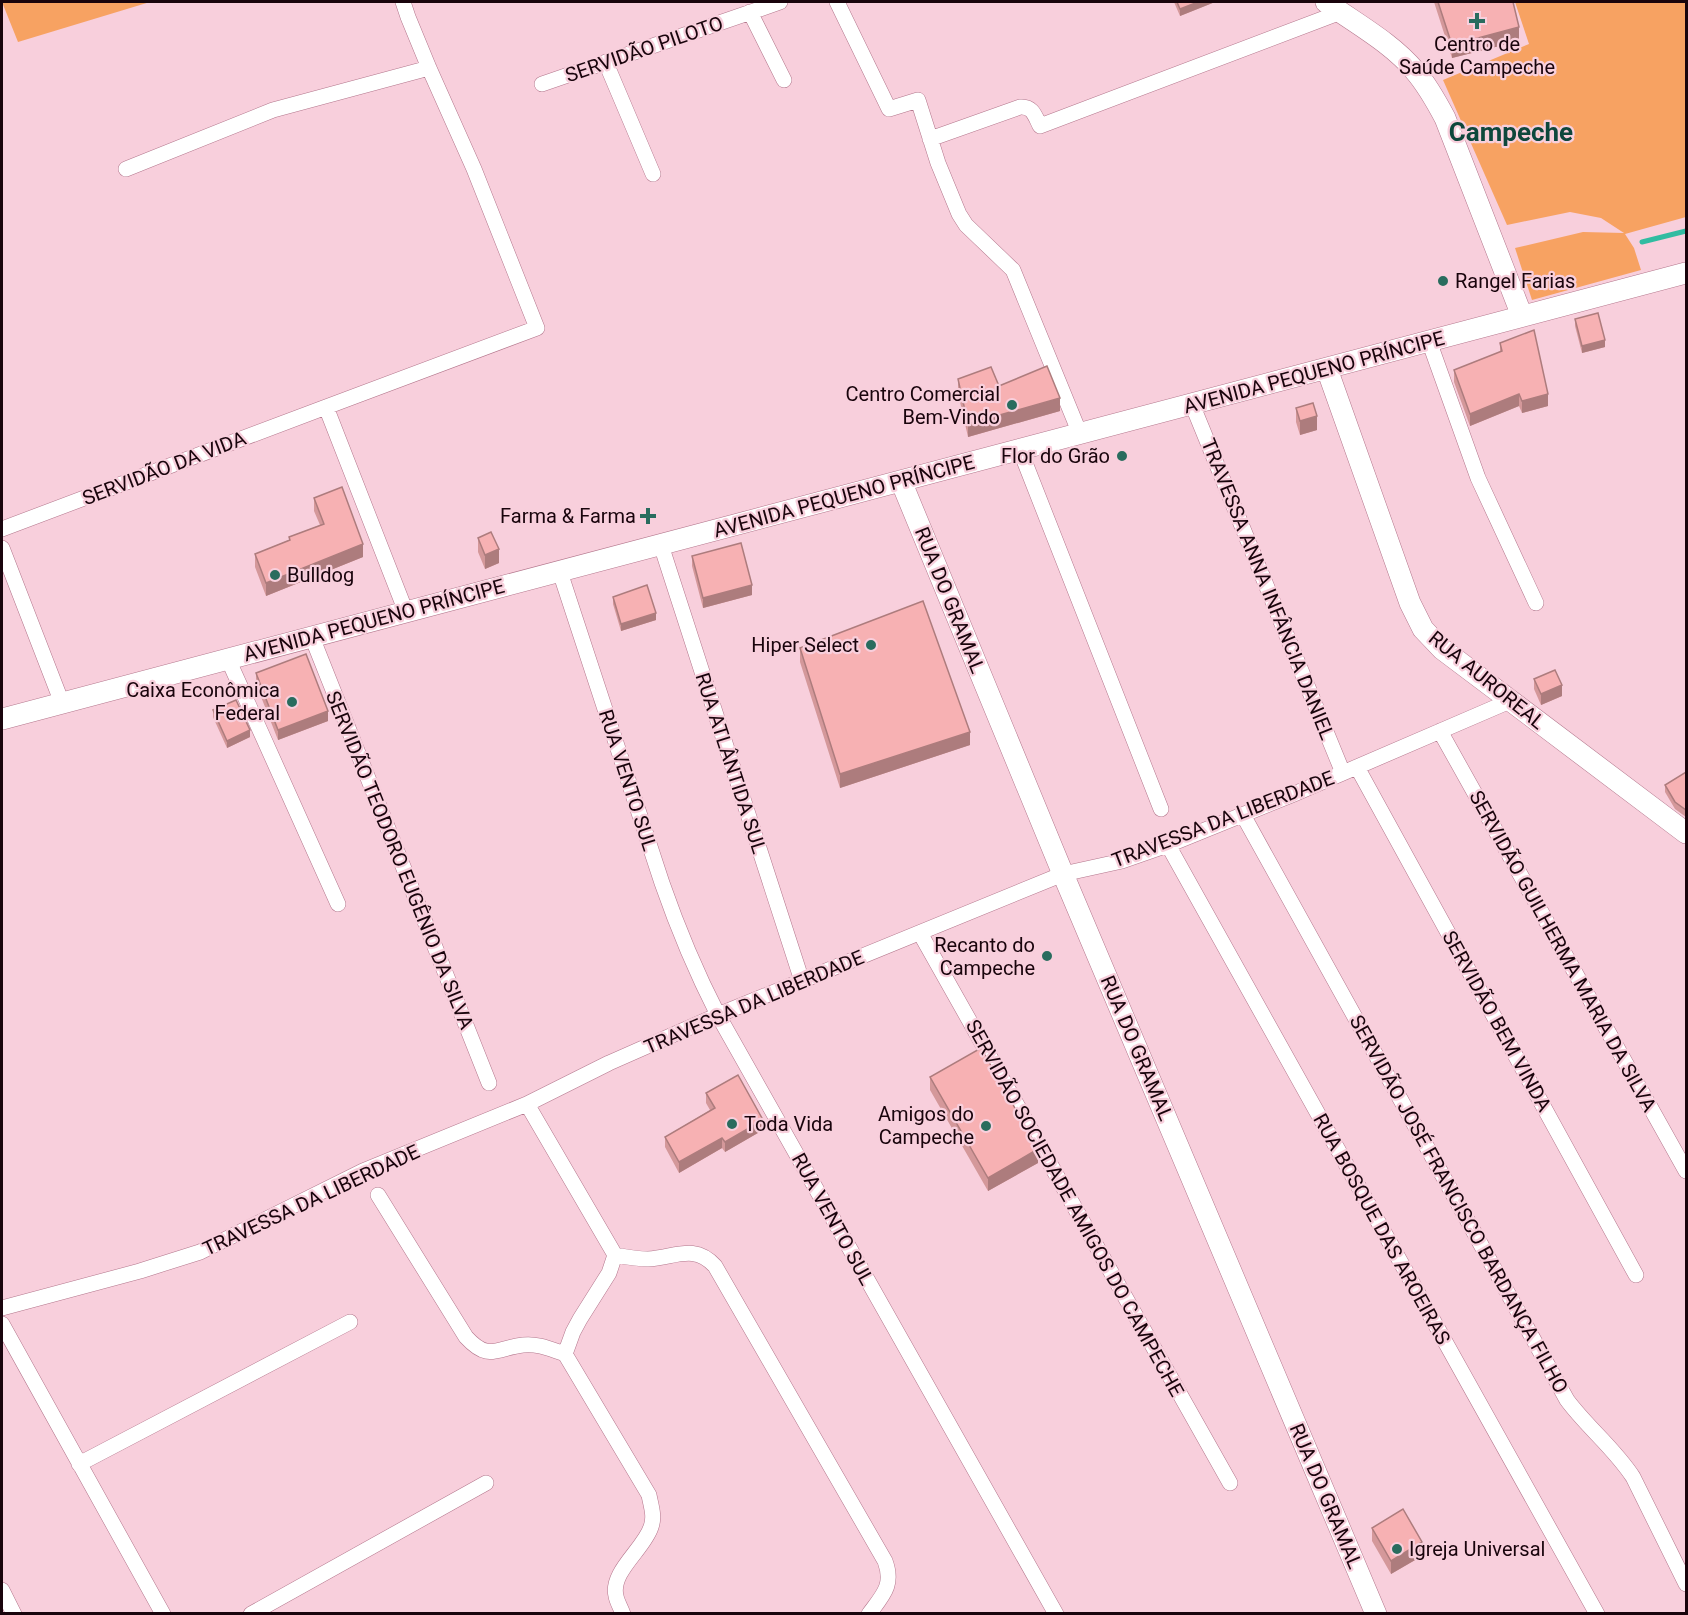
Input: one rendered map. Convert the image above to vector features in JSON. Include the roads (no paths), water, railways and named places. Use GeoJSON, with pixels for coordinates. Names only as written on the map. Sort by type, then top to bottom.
{"type":"FeatureCollection","features":[{"type":"Feature","properties":{"kind":"main road"},"geometry":{"type":"LineString","coordinates":[[1334,7],[1407,63],[1435,98],[1445,118],[1522,316]]}},
{"type":"Feature","properties":{"kind":"main road","name":"AVENIDA PEQUENO PRÍNCIPE"},"geometry":{"type":"LineString","coordinates":[[2,719],[1686,273]]}},
{"type":"Feature","properties":{"kind":"main road","name":"RUA AUROREAL"},"geometry":{"type":"LineString","coordinates":[[1327,369],[1416,618],[1423,629],[1442,649],[1686,833]]}},
{"type":"Feature","properties":{"kind":"main road","name":"RUA DO GRAMAL"},"geometry":{"type":"LineString","coordinates":[[901,482],[1063,874],[1376,1614]]}},
{"type":"Feature","properties":{"kind":"street"},"geometry":{"type":"LineString","coordinates":[[126,169],[273,110],[429,68],[403,2]]}},
{"type":"Feature","properties":{"kind":"street","name":"SERVIDÃO PILOTO"},"geometry":{"type":"LineString","coordinates":[[542,84],[780,2]]}},
{"type":"Feature","properties":{"kind":"street"},"geometry":{"type":"LineString","coordinates":[[837,2],[889,109],[918,100],[951,196],[966,225],[1013,270],[1080,434]]}},
{"type":"Feature","properties":{"kind":"street"},"geometry":{"type":"LineString","coordinates":[[930,139],[1027,106],[1032,110],[1040,126],[1334,7]]}},
{"type":"Feature","properties":{"kind":"street"},"geometry":{"type":"LineString","coordinates":[[750,12],[784,80]]}},
{"type":"Feature","properties":{"kind":"street"},"geometry":{"type":"LineString","coordinates":[[606,63],[653,174]]}},
{"type":"Feature","properties":{"kind":"street","name":"SERVIDÃO DA VIDA"},"geometry":{"type":"LineString","coordinates":[[2,529],[537,328],[474,169],[429,68]]}},
{"type":"Feature","properties":{"kind":"street"},"geometry":{"type":"LineString","coordinates":[[1429,341],[1478,478],[1536,603]]}},
{"type":"Feature","properties":{"kind":"street","name":"TRAVESSA ANNA INFÂNCIA DANIEL"},"geometry":{"type":"LineString","coordinates":[[1192,404],[1350,770]]}},
{"type":"Feature","properties":{"kind":"street"},"geometry":{"type":"LineString","coordinates":[[326,407],[406,612]]}},
{"type":"Feature","properties":{"kind":"street"},"geometry":{"type":"LineString","coordinates":[[1020,450],[1161,809]]}},
{"type":"Feature","properties":{"kind":"street","name":"RUA ATLÂNTIDA SUL"},"geometry":{"type":"LineString","coordinates":[[661,545],[802,981]]}},
{"type":"Feature","properties":{"kind":"street"},"geometry":{"type":"LineString","coordinates":[[2,548],[62,703]]}},
{"type":"Feature","properties":{"kind":"street","name":"RUA VENTO SUL"},"geometry":{"type":"LineString","coordinates":[[560,572],[677,925],[697,973],[718,1015],[1056,1614]]}},
{"type":"Feature","properties":{"kind":"street","name":"SERVIDÃO TEODORO EUGÊNIO DA SILVA"},"geometry":{"type":"LineString","coordinates":[[312,637],[489,1083]]}},
{"type":"Feature","properties":{"kind":"street"},"geometry":{"type":"LineString","coordinates":[[228,659],[338,904]]}},
{"type":"Feature","properties":{"kind":"street","name":"TRAVESSA DA LIBERDADE"},"geometry":{"type":"LineString","coordinates":[[2,1308],[140,1271],[200,1252],[363,1171],[527,1104],[609,1063],[718,1015],[1063,874],[1122,861],[1168,845],[1510,701]]}},
{"type":"Feature","properties":{"kind":"street","name":"SERVIDÃO GUILHERMA MARIA DA SILVA"},"geometry":{"type":"LineString","coordinates":[[1440,731],[1686,1171]]}},
{"type":"Feature","properties":{"kind":"street","name":"SERVIDÃO BEM VINDA"},"geometry":{"type":"LineString","coordinates":[[1350,770],[1636,1275]]}},
{"type":"Feature","properties":{"kind":"street","name":"SERVIDÃO JOSÉ FRANCISCO BARDANÇA FILHO"},"geometry":{"type":"LineString","coordinates":[[1243,815],[1567,1400],[1633,1477],[1686,1584]]}},
{"type":"Feature","properties":{"kind":"street","name":"RUA BOSQUE DAS AROEIRAS"},"geometry":{"type":"LineString","coordinates":[[1168,845],[1597,1614]]}},
{"type":"Feature","properties":{"kind":"street","name":"SERVIDÃO SOCIEDADE AMIGOS DO CAMPECHE"},"geometry":{"type":"LineString","coordinates":[[920,933],[1230,1483]]}},
{"type":"Feature","properties":{"kind":"street"},"geometry":{"type":"LineString","coordinates":[[527,1104],[615,1255],[609,1273],[577,1325],[565,1354]]}},
{"type":"Feature","properties":{"kind":"street"},"geometry":{"type":"LineString","coordinates":[[378,1195],[474,1346],[484,1351],[496,1352],[523,1345],[541,1346],[565,1354],[649,1495],[653,1514],[652,1526],[618,1579],[615,1594],[623,1614]]}},
{"type":"Feature","properties":{"kind":"street"},"geometry":{"type":"LineString","coordinates":[[615,1255],[650,1259],[694,1254],[707,1257],[716,1266],[885,1561],[889,1573],[888,1585],[869,1614]]}},
{"type":"Feature","properties":{"kind":"street"},"geometry":{"type":"LineString","coordinates":[[79,1464],[350,1322]]}},
{"type":"Feature","properties":{"kind":"street"},"geometry":{"type":"LineString","coordinates":[[2,1324],[163,1614]]}},
{"type":"Feature","properties":{"kind":"street"},"geometry":{"type":"LineString","coordinates":[[250,1614],[486,1484]]}},
{"type":"Feature","properties":{"kind":"street"},"geometry":{"type":"LineString","coordinates":[[2,1590],[14,1614]]}},
{"type":"Feature","properties":{"kind":"waterway"},"geometry":{"type":"LineString","coordinates":[[1642,242],[1686,231]]}},
{"type":"Feature","properties":{"kind":"place","name":"Centro de Saúde Campeche"},"geometry":{"type":"Point","coordinates":[1477,21]}},
{"type":"Feature","properties":{"kind":"place","name":"Rangel Farias"},"geometry":{"type":"Point","coordinates":[1443,281]}},
{"type":"Feature","properties":{"kind":"place","name":"Centro Comercial Bem-Vindo"},"geometry":{"type":"Point","coordinates":[1012,405]}},
{"type":"Feature","properties":{"kind":"place","name":"Flor do Grão"},"geometry":{"type":"Point","coordinates":[1122,456]}},
{"type":"Feature","properties":{"kind":"place","name":"Farma & Farma"},"geometry":{"type":"Point","coordinates":[648,516]}},
{"type":"Feature","properties":{"kind":"place","name":"Bulldog"},"geometry":{"type":"Point","coordinates":[275,575]}},
{"type":"Feature","properties":{"kind":"place","name":"Hiper Select"},"geometry":{"type":"Point","coordinates":[871,645]}},
{"type":"Feature","properties":{"kind":"place","name":"Caixa Econômica Federal"},"geometry":{"type":"Point","coordinates":[292,702]}},
{"type":"Feature","properties":{"kind":"place","name":"Recanto do Campeche"},"geometry":{"type":"Point","coordinates":[1047,956]}},
{"type":"Feature","properties":{"kind":"place","name":"Toda Vida"},"geometry":{"type":"Point","coordinates":[732,1124]}},
{"type":"Feature","properties":{"kind":"place","name":"Amigos do Campeche"},"geometry":{"type":"Point","coordinates":[986,1126]}},
{"type":"Feature","properties":{"kind":"place","name":"Igreja Universal"},"geometry":{"type":"Point","coordinates":[1397,1549]}},
{"type":"Feature","properties":{"kind":"district","name":"Campeche"},"geometry":{"type":"Point","coordinates":[1511,132]}}]}
